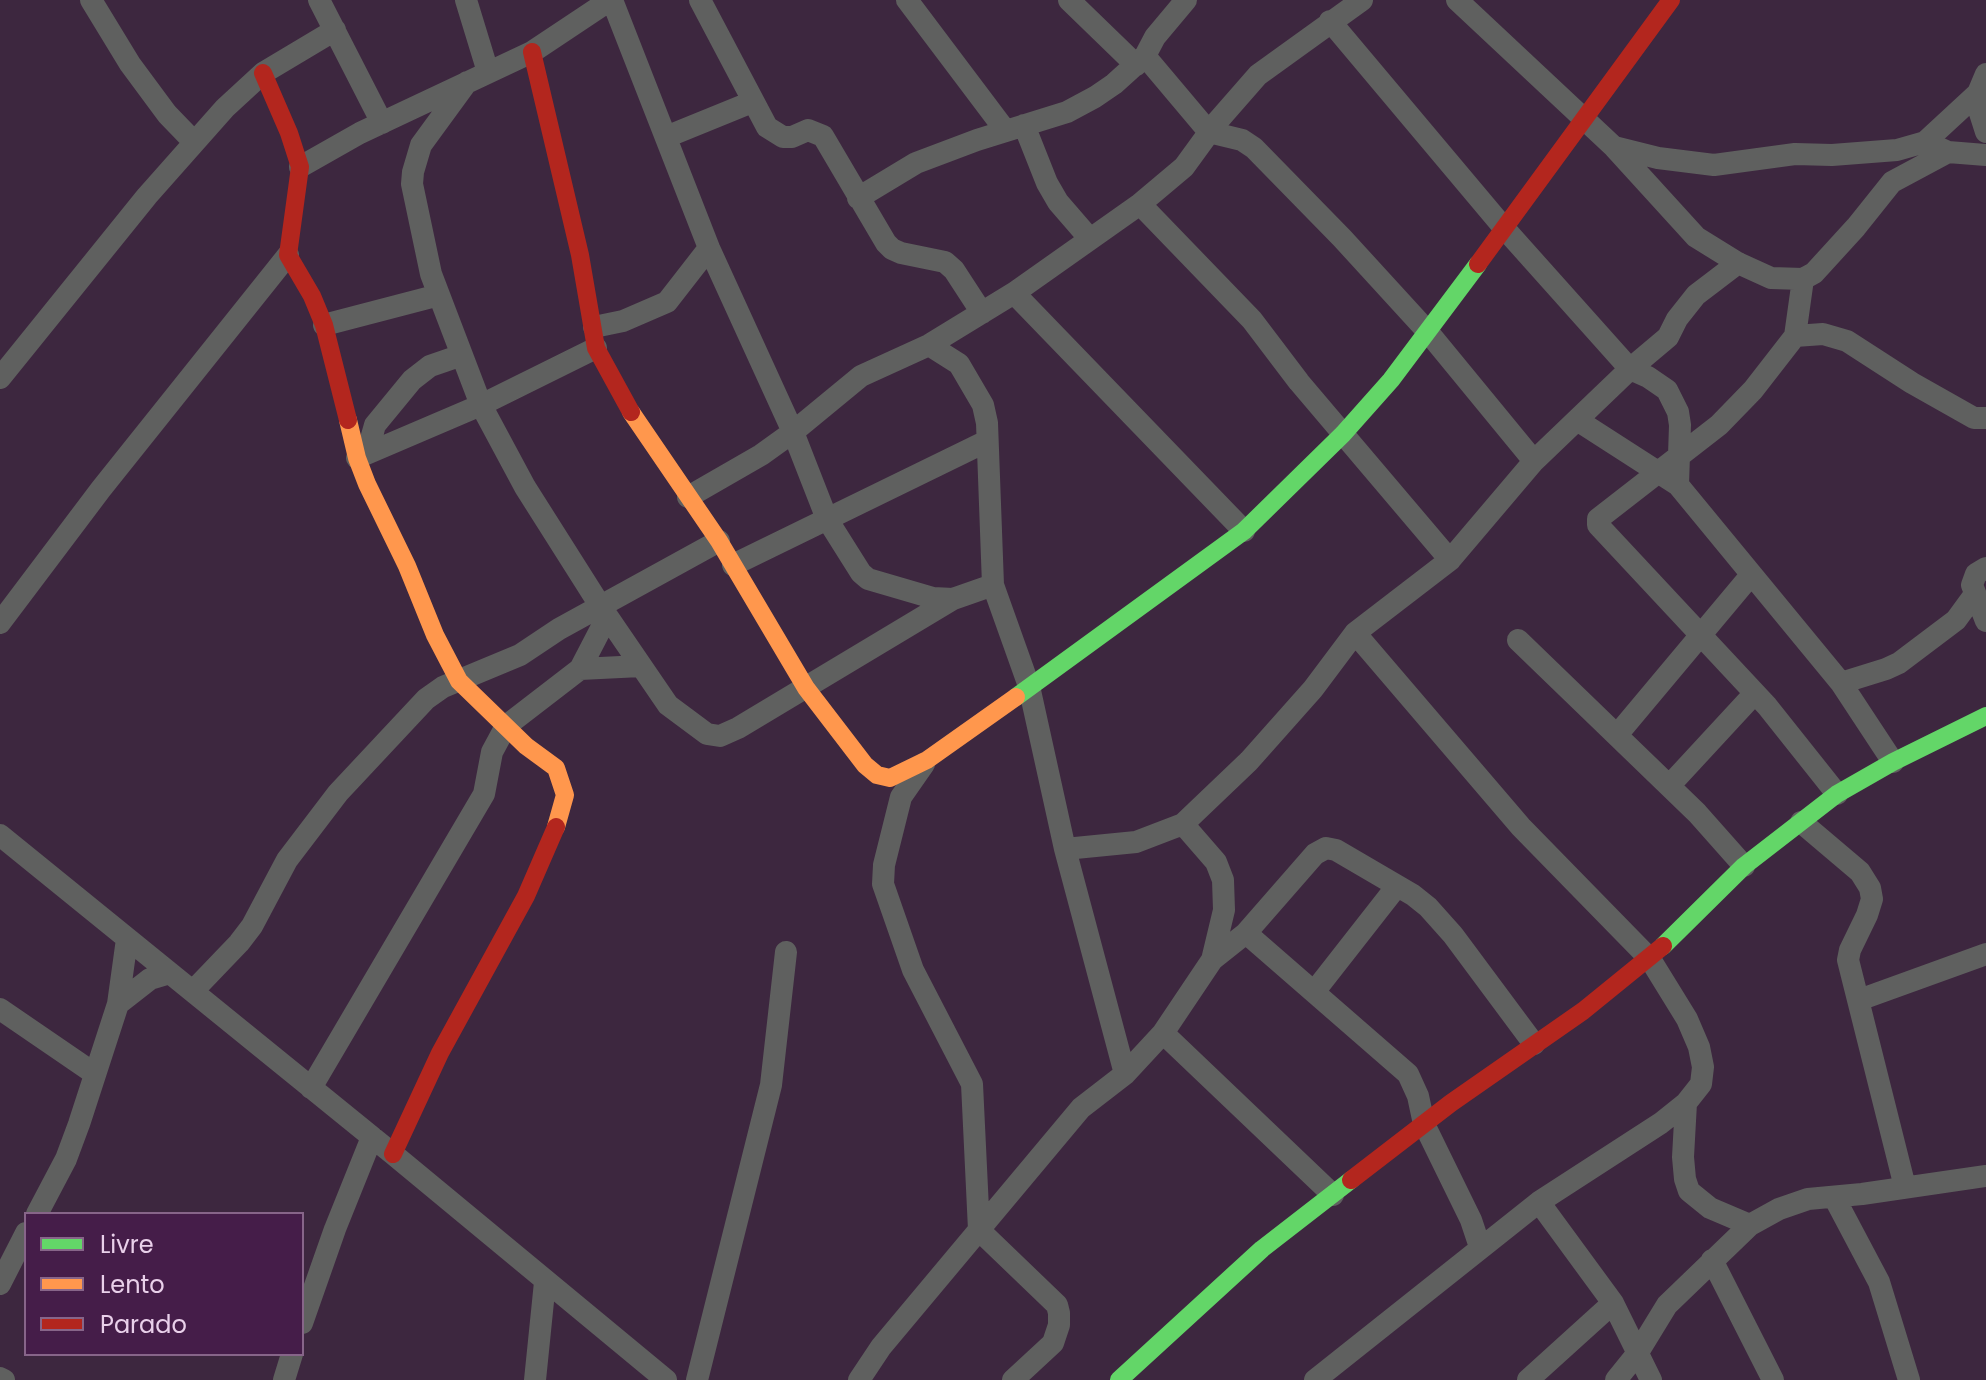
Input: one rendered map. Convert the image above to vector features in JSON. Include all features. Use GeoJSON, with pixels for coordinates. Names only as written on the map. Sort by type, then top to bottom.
{"type":"FeatureCollection","features":[{"type":"Feature","properties":{"kind":"street"},"geometry":{"type":"LineString","coordinates":[[91,0],[130,64],[167,114],[194,142]]}},
{"type":"Feature","properties":{"kind":"street"},"geometry":{"type":"LineString","coordinates":[[319,0],[382,123]]}},
{"type":"Feature","properties":{"kind":"street"},"geometry":{"type":"LineString","coordinates":[[466,0],[488,72]]}},
{"type":"Feature","properties":{"kind":"street"},"geometry":{"type":"LineString","coordinates":[[300,167],[402,113],[526,55],[611,0],[709,248],[793,432],[827,519],[868,579],[933,598],[953,599]]}},
{"type":"Feature","properties":{"kind":"street"},"geometry":{"type":"LineString","coordinates":[[907,0],[1014,128],[1058,202],[1090,239]]}},
{"type":"Feature","properties":{"kind":"street"},"geometry":{"type":"LineString","coordinates":[[1069,0],[1141,60],[1209,132],[1242,140],[1254,148],[1428,332],[1534,461]]}},
{"type":"Feature","properties":{"kind":"street"},"geometry":{"type":"LineString","coordinates":[[858,198],[916,163],[1067,112],[1114,84],[1141,60],[1155,37],[1186,0]]}},
{"type":"Feature","properties":{"kind":"street"},"geometry":{"type":"LineString","coordinates":[[688,497],[761,455],[861,376],[929,345],[982,313],[1140,204],[1184,167],[1209,132],[1258,75],[1362,0]]}},
{"type":"Feature","properties":{"kind":"street"},"geometry":{"type":"LineString","coordinates":[[1457,0],[1614,147],[1696,237],[1738,263],[1771,278],[1803,279],[1814,273],[1892,182],[1948,152]]}},
{"type":"Feature","properties":{"kind":"street"},"geometry":{"type":"LineString","coordinates":[[526,55],[595,337],[638,425],[719,541],[806,688],[857,757],[877,775],[890,778],[927,760],[979,725],[1244,531],[1343,434],[1428,332],[1671,0]]}},
{"type":"Feature","properties":{"kind":"street"},"geometry":{"type":"LineString","coordinates":[[705,2],[767,127],[778,136],[787,138],[808,130],[823,136],[858,198],[892,249],[945,262],[954,270],[982,313]]}},
{"type":"Feature","properties":{"kind":"street"},"geometry":{"type":"LineString","coordinates":[[1330,21],[1504,228],[1630,369],[1667,390],[1678,412],[1680,425],[1672,471]]}},
{"type":"Feature","properties":{"kind":"street"},"geometry":{"type":"LineString","coordinates":[[3,371],[147,196],[225,108],[263,73],[335,30]]}},
{"type":"Feature","properties":{"kind":"street"},"geometry":{"type":"LineString","coordinates":[[478,39],[526,55]]}},
{"type":"Feature","properties":{"kind":"street"},"geometry":{"type":"LineString","coordinates":[[0,623],[101,489],[288,255],[300,167],[263,73]]}},
{"type":"Feature","properties":{"kind":"street"},"geometry":{"type":"LineString","coordinates":[[467,82],[421,145],[412,184],[431,274],[481,405],[544,520],[674,711],[707,734],[720,736],[953,599],[993,585]]}},
{"type":"Feature","properties":{"kind":"street"},"geometry":{"type":"LineString","coordinates":[[1614,147],[1658,158],[1714,165],[1795,154],[1832,155],[1897,150],[1925,142],[1982,84]]}},
{"type":"Feature","properties":{"kind":"street"},"geometry":{"type":"LineString","coordinates":[[1982,84],[1978,107],[1986,132]]}},
{"type":"Feature","properties":{"kind":"street"},"geometry":{"type":"LineString","coordinates":[[666,137],[752,102]]}},
{"type":"Feature","properties":{"kind":"street"},"geometry":{"type":"LineString","coordinates":[[402,113],[421,145]]}},
{"type":"Feature","properties":{"kind":"street"},"geometry":{"type":"LineString","coordinates":[[1925,142],[1948,152],[1986,155]]}},
{"type":"Feature","properties":{"kind":"street"},"geometry":{"type":"LineString","coordinates":[[1140,204],[1252,320],[1450,560]]}},
{"type":"Feature","properties":{"kind":"street"},"geometry":{"type":"LineString","coordinates":[[362,456],[481,405],[623,321],[667,302],[709,248]]}},
{"type":"Feature","properties":{"kind":"street"},"geometry":{"type":"LineString","coordinates":[[288,255],[312,296],[324,325],[362,456],[435,635],[459,681],[526,746],[556,768],[564,785],[565,804],[526,896],[440,1053],[393,1154]]}},
{"type":"Feature","properties":{"kind":"street"},"geometry":{"type":"LineString","coordinates":[[1065,849],[1136,842],[1183,824],[1249,761],[1313,689],[1355,633],[1450,560],[1534,461],[1668,337],[1677,319],[1696,295],[1738,263]]}},
{"type":"Feature","properties":{"kind":"street"},"geometry":{"type":"LineString","coordinates":[[1803,279],[1797,327],[1753,390],[1672,471],[1598,519],[1598,525],[1781,721],[1837,794]]}},
{"type":"Feature","properties":{"kind":"street"},"geometry":{"type":"LineString","coordinates":[[1014,293],[1244,531]]}},
{"type":"Feature","properties":{"kind":"street"},"geometry":{"type":"LineString","coordinates":[[324,325],[439,295]]}},
{"type":"Feature","properties":{"kind":"street"},"geometry":{"type":"LineString","coordinates":[[958,327],[959,364]]}},
{"type":"Feature","properties":{"kind":"street"},"geometry":{"type":"LineString","coordinates":[[1797,327],[1847,341],[1974,418],[1986,418]]}},
{"type":"Feature","properties":{"kind":"street"},"geometry":{"type":"LineString","coordinates":[[929,345],[959,364],[983,405],[993,585],[1029,686],[1065,849],[1125,1074]]}},
{"type":"Feature","properties":{"kind":"street"},"geometry":{"type":"LineString","coordinates":[[362,456],[375,425],[412,380],[430,366],[462,355]]}},
{"type":"Feature","properties":{"kind":"street"},"geometry":{"type":"LineString","coordinates":[[1577,420],[1672,471],[1751,575],[1841,683],[1893,762]]}},
{"type":"Feature","properties":{"kind":"street"},"geometry":{"type":"LineString","coordinates":[[733,565],[987,441]]}},
{"type":"Feature","properties":{"kind":"street"},"geometry":{"type":"LineString","coordinates":[[193,991],[252,926],[287,860],[338,793],[426,699],[443,687],[505,662],[559,629],[604,612],[640,583],[719,541]]}},
{"type":"Feature","properties":{"kind":"street"},"geometry":{"type":"LineString","coordinates":[[1986,568],[1976,574],[1972,585],[1986,621]]}},
{"type":"Feature","properties":{"kind":"street"},"geometry":{"type":"LineString","coordinates":[[1617,735],[1751,575]]}},
{"type":"Feature","properties":{"kind":"street"},"geometry":{"type":"LineString","coordinates":[[1841,683],[1899,663],[1956,620],[1975,594]]}},
{"type":"Feature","properties":{"kind":"street"},"geometry":{"type":"LineString","coordinates":[[311,1088],[484,794],[492,752],[506,726],[580,669],[604,612]]}},
{"type":"Feature","properties":{"kind":"street"},"geometry":{"type":"LineString","coordinates":[[1315,1380],[1539,1202],[1661,1123],[1686,1103],[1701,1084],[1703,1067],[1699,1047],[1687,1019],[1650,959],[1521,827],[1355,633]]}},
{"type":"Feature","properties":{"kind":"street"},"geometry":{"type":"LineString","coordinates":[[1518,640],[1669,786],[1744,866]]}},
{"type":"Feature","properties":{"kind":"street"},"geometry":{"type":"LineString","coordinates":[[580,669],[641,666]]}},
{"type":"Feature","properties":{"kind":"street"},"geometry":{"type":"LineString","coordinates":[[1669,786],[1755,693]]}},
{"type":"Feature","properties":{"kind":"street"},"geometry":{"type":"LineString","coordinates":[[1119,1380],[1262,1249],[1424,1124],[1583,1011],[1650,959],[1744,866],[1837,794],[1986,716]]}},
{"type":"Feature","properties":{"kind":"street"},"geometry":{"type":"LineString","coordinates":[[927,760],[901,797],[884,865],[883,884],[913,970],[972,1084],[979,1230],[1057,1305],[1059,1325],[1053,1343],[1013,1380]]}},
{"type":"Feature","properties":{"kind":"street"},"geometry":{"type":"LineString","coordinates":[[1801,822],[1860,872],[1870,888],[1872,899],[1848,960],[1905,1187]]}},
{"type":"Feature","properties":{"kind":"street"},"geometry":{"type":"LineString","coordinates":[[1183,824],[1216,862],[1223,880],[1224,910],[1212,960]]}},
{"type":"Feature","properties":{"kind":"street"},"geometry":{"type":"LineString","coordinates":[[0,835],[666,1380]]}},
{"type":"Feature","properties":{"kind":"street"},"geometry":{"type":"LineString","coordinates":[[859,1380],[881,1347],[1081,1108],[1125,1074],[1163,1033],[1212,960],[1246,933],[1315,854],[1326,848],[1336,850],[1428,907],[1534,1044]]}},
{"type":"Feature","properties":{"kind":"street"},"geometry":{"type":"LineString","coordinates":[[1314,992],[1397,886]]}},
{"type":"Feature","properties":{"kind":"street"},"geometry":{"type":"LineString","coordinates":[[1246,933],[1408,1074],[1418,1096],[1424,1124],[1471,1220],[1480,1247]]}},
{"type":"Feature","properties":{"kind":"street"},"geometry":{"type":"LineString","coordinates":[[38,1212],[66,1159],[118,1004],[127,939]]}},
{"type":"Feature","properties":{"kind":"street"},"geometry":{"type":"LineString","coordinates":[[697,1380],[771,1085],[786,952]]}},
{"type":"Feature","properties":{"kind":"street"},"geometry":{"type":"LineString","coordinates":[[1859,1000],[1986,954]]}},
{"type":"Feature","properties":{"kind":"street"},"geometry":{"type":"LineString","coordinates":[[118,1004],[142,984],[170,973]]}},
{"type":"Feature","properties":{"kind":"street"},"geometry":{"type":"LineString","coordinates":[[0,1009],[95,1074]]}},
{"type":"Feature","properties":{"kind":"street"},"geometry":{"type":"LineString","coordinates":[[1163,1033],[1333,1195]]}},
{"type":"Feature","properties":{"kind":"street"},"geometry":{"type":"LineString","coordinates":[[1686,1103],[1683,1157],[1689,1191],[1710,1208],[1750,1225]]}},
{"type":"Feature","properties":{"kind":"street"},"geometry":{"type":"LineString","coordinates":[[304,1317],[372,1137]]}},
{"type":"Feature","properties":{"kind":"street"},"geometry":{"type":"LineString","coordinates":[[1616,1380],[1637,1354],[1667,1305],[1750,1225],[1779,1209],[1808,1199],[1986,1176]]}},
{"type":"Feature","properties":{"kind":"street"},"geometry":{"type":"LineString","coordinates":[[1834,1197],[1879,1282],[1909,1380]]}},
{"type":"Feature","properties":{"kind":"street"},"geometry":{"type":"LineString","coordinates":[[1539,1202],[1613,1303],[1651,1380]]}},
{"type":"Feature","properties":{"kind":"street"},"geometry":{"type":"LineString","coordinates":[[0,1284],[24,1237]]}},
{"type":"Feature","properties":{"kind":"street"},"geometry":{"type":"LineString","coordinates":[[1712,1260],[1773,1380]]}},
{"type":"Feature","properties":{"kind":"street"},"geometry":{"type":"LineString","coordinates":[[535,1380],[545,1282]]}},
{"type":"Feature","properties":{"kind":"street"},"geometry":{"type":"LineString","coordinates":[[1528,1380],[1613,1303]]}},
{"type":"Feature","properties":{"kind":"street"},"geometry":{"type":"LineString","coordinates":[[284,1380],[291,1356]]}},
{"type":"Feature","properties":{"kind":"traffic: fast"},"geometry":{"type":"LineString","coordinates":[[1016,697],[1244,531],[1343,434],[1391,380],[1478,264]]}},
{"type":"Feature","properties":{"kind":"traffic: fast"},"geometry":{"type":"LineString","coordinates":[[1663,946],[1744,866],[1837,794],[1986,716]]}},
{"type":"Feature","properties":{"kind":"traffic: fast"},"geometry":{"type":"LineString","coordinates":[[1119,1380],[1262,1249],[1351,1180]]}},
{"type":"Feature","properties":{"kind":"traffic: slow"},"geometry":{"type":"LineString","coordinates":[[631,412],[719,541],[806,688],[865,765],[877,775],[890,778],[927,760],[1016,697]]}},
{"type":"Feature","properties":{"kind":"traffic: slow"},"geometry":{"type":"LineString","coordinates":[[348,420],[367,484],[459,681],[526,746],[556,768],[565,795],[556,827]]}},
{"type":"Feature","properties":{"kind":"traffic: jam"},"geometry":{"type":"LineString","coordinates":[[1478,264],[1671,0]]}},
{"type":"Feature","properties":{"kind":"traffic: jam"},"geometry":{"type":"LineString","coordinates":[[532,52],[580,255],[596,348],[631,412]]}},
{"type":"Feature","properties":{"kind":"traffic: jam"},"geometry":{"type":"LineString","coordinates":[[263,73],[300,167],[288,255],[312,296],[324,325],[348,420]]}},
{"type":"Feature","properties":{"kind":"traffic: jam"},"geometry":{"type":"LineString","coordinates":[[393,1154],[440,1053],[526,896],[556,827]]}},
{"type":"Feature","properties":{"kind":"traffic: jam"},"geometry":{"type":"LineString","coordinates":[[1351,1180],[1451,1103],[1583,1011],[1663,946]]}}]}
